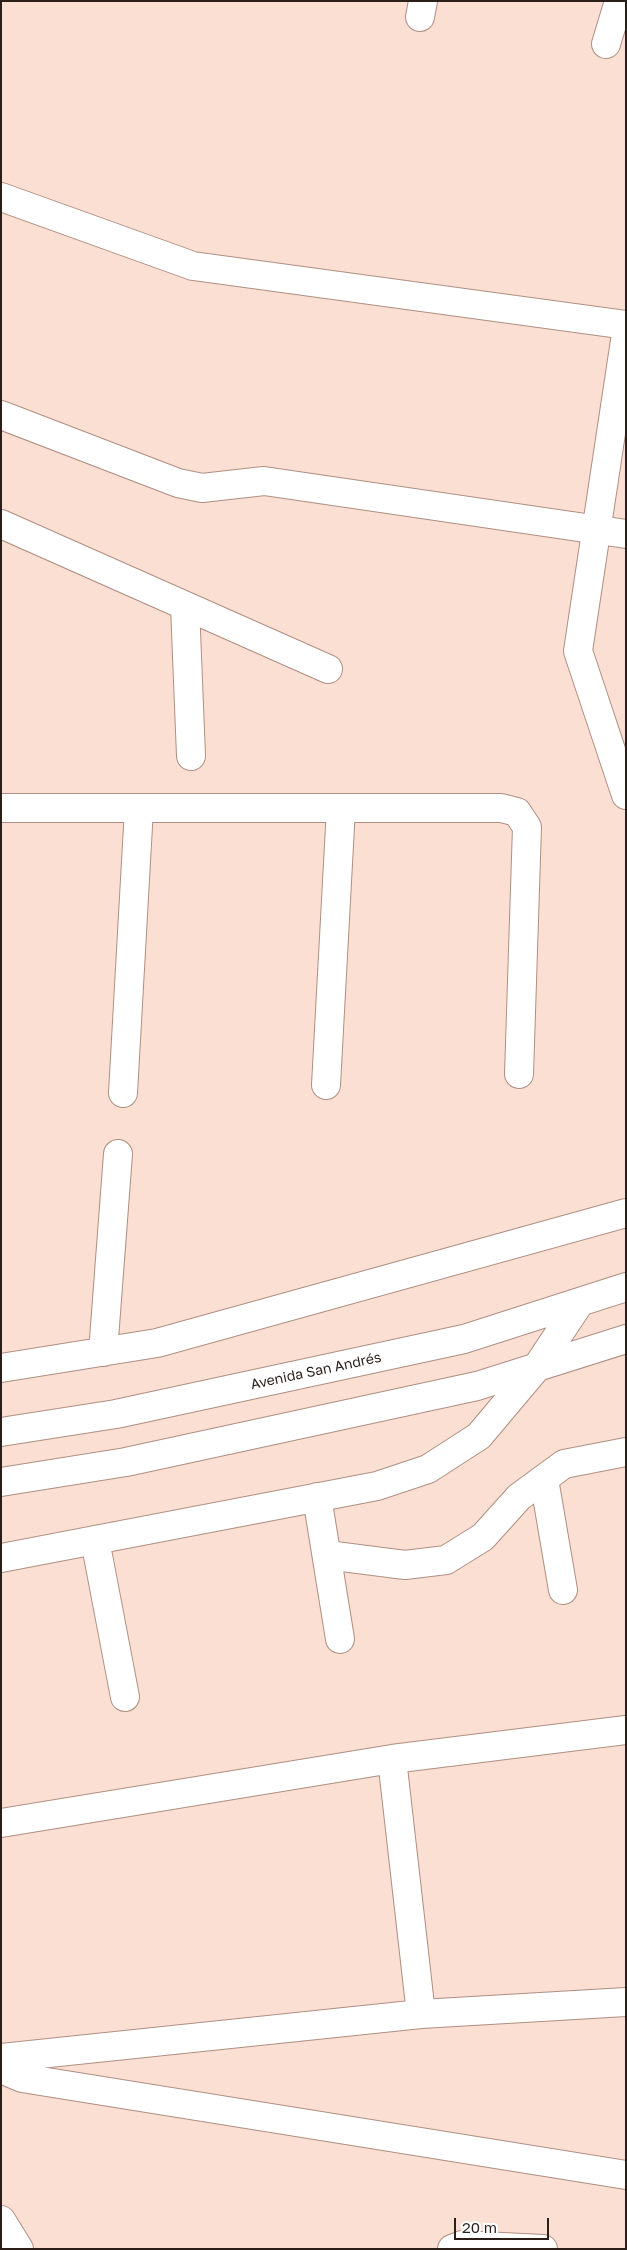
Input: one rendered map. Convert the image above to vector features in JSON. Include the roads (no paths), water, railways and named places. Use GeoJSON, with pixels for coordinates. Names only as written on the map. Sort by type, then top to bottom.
{"type":"FeatureCollection","features":[{"type":"Feature","properties":{"kind":"street"},"geometry":{"type":"LineString","coordinates":[[606,44],[619,1]]}},
{"type":"Feature","properties":{"kind":"street"},"geometry":{"type":"LineString","coordinates":[[1,196],[193,266],[626,325]]}},
{"type":"Feature","properties":{"kind":"street"},"geometry":{"type":"LineString","coordinates":[[626,334],[578,651],[626,795]]}},
{"type":"Feature","properties":{"kind":"street"},"geometry":{"type":"LineString","coordinates":[[1,415],[178,483],[202,488],[264,481],[626,534]]}},
{"type":"Feature","properties":{"kind":"street"},"geometry":{"type":"LineString","coordinates":[[1,524],[328,669]]}},
{"type":"Feature","properties":{"kind":"street"},"geometry":{"type":"LineString","coordinates":[[185,606],[191,756]]}},
{"type":"Feature","properties":{"kind":"street"},"geometry":{"type":"LineString","coordinates":[[1,808],[501,808],[517,812],[527,827],[518,1074]]}},
{"type":"Feature","properties":{"kind":"street"},"geometry":{"type":"LineString","coordinates":[[123,1093],[139,808]]}},
{"type":"Feature","properties":{"kind":"street"},"geometry":{"type":"LineString","coordinates":[[326,1085],[341,808]]}},
{"type":"Feature","properties":{"kind":"street"},"geometry":{"type":"LineString","coordinates":[[103,1352],[118,1154]]}},
{"type":"Feature","properties":{"kind":"street"},"geometry":{"type":"LineString","coordinates":[[1,1368],[158,1343],[626,1213]]}},
{"type":"Feature","properties":{"kind":"street","name":"Avenida San Andrés"},"geometry":{"type":"LineString","coordinates":[[1,1432],[116,1414],[464,1339],[626,1287]]}},
{"type":"Feature","properties":{"kind":"street"},"geometry":{"type":"LineString","coordinates":[[1,1558],[377,1486],[428,1470],[479,1436],[538,1367],[580,1302]]}},
{"type":"Feature","properties":{"kind":"street"},"geometry":{"type":"LineString","coordinates":[[1,1482],[126,1462],[477,1386],[626,1339]]}},
{"type":"Feature","properties":{"kind":"street"},"geometry":{"type":"LineString","coordinates":[[327,1555],[405,1565],[446,1560],[483,1537],[519,1498],[564,1464],[626,1452]]}},
{"type":"Feature","properties":{"kind":"street"},"geometry":{"type":"LineString","coordinates":[[544,1479],[564,1590]]}},
{"type":"Feature","properties":{"kind":"street"},"geometry":{"type":"LineString","coordinates":[[317,1498],[340,1639]]}},
{"type":"Feature","properties":{"kind":"street"},"geometry":{"type":"LineString","coordinates":[[95,1540],[124,1697]]}},
{"type":"Feature","properties":{"kind":"street"},"geometry":{"type":"LineString","coordinates":[[1,1823],[392,1760],[626,1730]]}},
{"type":"Feature","properties":{"kind":"street"},"geometry":{"type":"LineString","coordinates":[[392,1760],[421,2014]]}},
{"type":"Feature","properties":{"kind":"street"},"geometry":{"type":"LineString","coordinates":[[1,2058],[421,2014],[626,2002]]}},
{"type":"Feature","properties":{"kind":"street"},"geometry":{"type":"LineString","coordinates":[[1,2070],[22,2078],[626,2175]]}},
{"type":"Feature","properties":{"kind":"street"},"geometry":{"type":"LineString","coordinates":[[1,2220],[19,2249]]}},
{"type":"Feature","properties":{"kind":"street"},"geometry":{"type":"LineString","coordinates":[[452,2249],[462,2245],[543,2249]]}}]}
